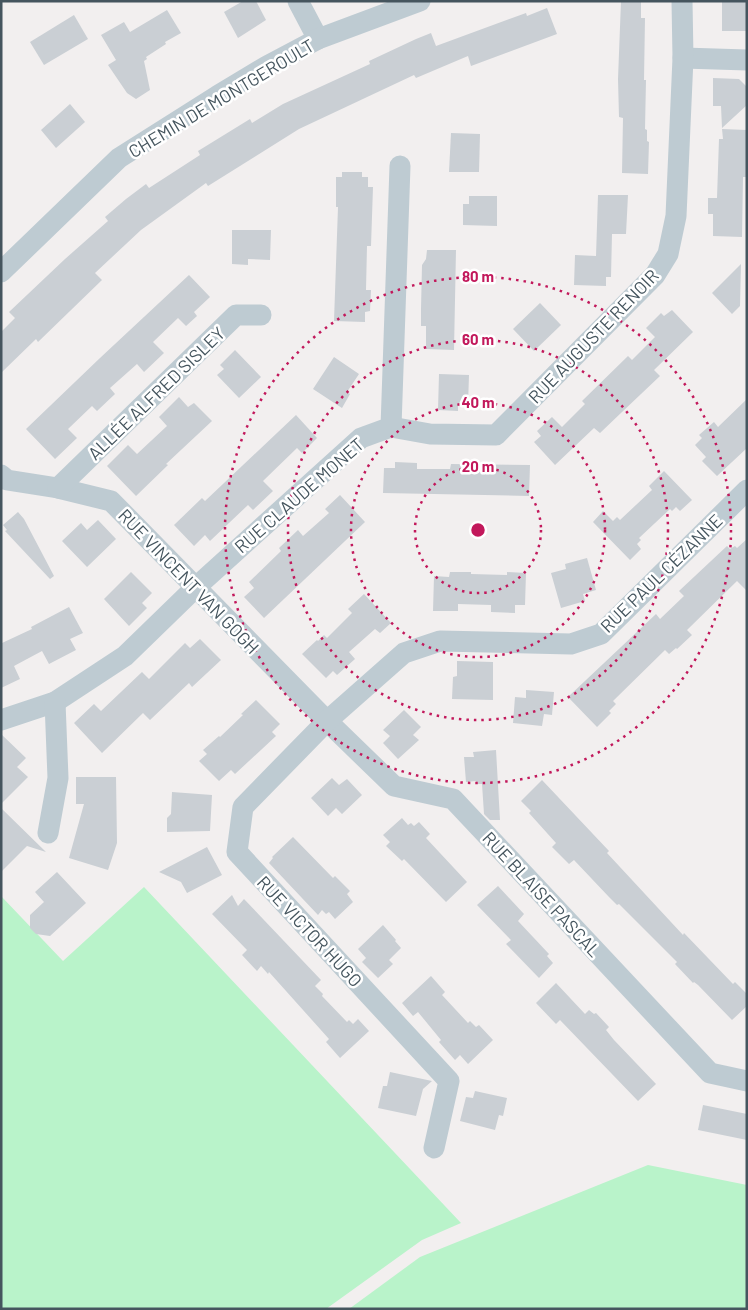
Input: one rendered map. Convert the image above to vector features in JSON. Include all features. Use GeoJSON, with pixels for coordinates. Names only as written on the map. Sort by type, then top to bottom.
{"type":"FeatureCollection","features":[{"type":"Feature","properties":{"kind":"street"},"geometry":{"type":"LineString","coordinates":[[298,1],[318,40]]}},
{"type":"Feature","properties":{"kind":"street","name":"CHEMIN DE MONTGEROULT"},"geometry":{"type":"LineString","coordinates":[[1,272],[120,158],[267,66],[318,40],[420,1]]}},
{"type":"Feature","properties":{"kind":"street","name":"RUE AUGUSTE RENOIR"},"geometry":{"type":"LineString","coordinates":[[391,427],[430,434],[496,435],[655,275],[668,254],[676,216],[683,58],[682,1]]}},
{"type":"Feature","properties":{"kind":"street"},"geometry":{"type":"LineString","coordinates":[[683,58],[747,60]]}},
{"type":"Feature","properties":{"kind":"street"},"geometry":{"type":"LineString","coordinates":[[391,427],[400,166]]}},
{"type":"Feature","properties":{"kind":"street","name":"ALLÉE ALFRED SISLEY"},"geometry":{"type":"LineString","coordinates":[[58,488],[236,315],[261,316]]}},
{"type":"Feature","properties":{"kind":"street","name":"RUE CLAUDE MONET"},"geometry":{"type":"LineString","coordinates":[[1,720],[55,702],[125,656],[195,588],[361,438],[391,427]]}},
{"type":"Feature","properties":{"kind":"street","name":"RUE VINCENT VAN GOGH"},"geometry":{"type":"LineString","coordinates":[[3,480],[58,488],[111,501],[327,721]]}},
{"type":"Feature","properties":{"kind":"street","name":"RUE PAUL CÉZANNE"},"geometry":{"type":"LineString","coordinates":[[327,721],[404,653],[440,641],[571,644],[601,634],[747,490]]}},
{"type":"Feature","properties":{"kind":"street"},"geometry":{"type":"LineString","coordinates":[[48,833],[58,778],[55,702]]}},
{"type":"Feature","properties":{"kind":"street","name":"RUE BLAISE PASCAL"},"geometry":{"type":"LineString","coordinates":[[327,721],[394,786],[453,799],[710,1073],[747,1081]]}},
{"type":"Feature","properties":{"kind":"street","name":"RUE VICTOR HUGO"},"geometry":{"type":"LineString","coordinates":[[327,721],[243,806],[237,852],[449,1081],[434,1148]]}},
{"type":"Feature","properties":{"kind":"green space"},"geometry":{"type":"Polygon","coordinates":[[[144,887],[461,1223],[422,1240],[326,1309],[1,1309],[1,896],[63,961],[144,887]]]}},
{"type":"Feature","properties":{"kind":"green space"},"geometry":{"type":"Polygon","coordinates":[[[648,1165],[747,1185],[747,1309],[349,1309],[420,1257],[648,1165]]]}},
{"type":"Feature","properties":{"kind":"building"},"geometry":{"type":"Polygon","coordinates":[[[243,1],[256,1],[266,20],[238,38],[224,12],[243,1]]]}},
{"type":"Feature","properties":{"kind":"building"},"geometry":{"type":"Polygon","coordinates":[[[621,1],[641,1],[641,18],[645,18],[644,80],[646,80],[645,129],[647,130],[647,141],[649,142],[648,174],[622,173],[623,118],[619,117],[618,79],[621,1]]]}},
{"type":"Feature","properties":{"kind":"building"},"geometry":{"type":"Polygon","coordinates":[[[722,1],[747,1],[747,31],[722,31],[722,1]]]}},
{"type":"Feature","properties":{"kind":"building"},"geometry":{"type":"Polygon","coordinates":[[[547,8],[557,34],[471,66],[468,56],[416,78],[414,75],[299,129],[208,186],[206,183],[141,230],[95,273],[102,280],[38,342],[36,339],[1,373],[1,332],[15,318],[9,312],[108,221],[105,217],[146,184],[149,188],[200,155],[198,151],[250,119],[252,123],[283,104],[370,64],[369,61],[416,39],[431,33],[436,46],[526,13],[527,16],[547,8]]]}},
{"type":"Feature","properties":{"kind":"building"},"geometry":{"type":"Polygon","coordinates":[[[167,10],[181,33],[165,42],[166,44],[146,57],[147,59],[144,61],[150,90],[136,99],[127,93],[108,65],[116,60],[101,35],[124,22],[130,32],[167,10]]]}},
{"type":"Feature","properties":{"kind":"building"},"geometry":{"type":"Polygon","coordinates":[[[74,15],[88,39],[44,65],[30,42],[74,15]]]}},
{"type":"Feature","properties":{"kind":"building"},"geometry":{"type":"Polygon","coordinates":[[[713,78],[739,79],[747,87],[747,105],[722,128],[721,106],[713,106],[713,78]]]}},
{"type":"Feature","properties":{"kind":"building"},"geometry":{"type":"Polygon","coordinates":[[[70,104],[85,122],[56,148],[41,130],[70,104]]]}},
{"type":"Feature","properties":{"kind":"building"},"geometry":{"type":"Polygon","coordinates":[[[722,129],[747,130],[747,177],[743,177],[742,237],[713,236],[713,214],[708,214],[708,198],[717,198],[719,139],[723,139],[722,129]]]}},
{"type":"Feature","properties":{"kind":"building"},"geometry":{"type":"Polygon","coordinates":[[[451,133],[480,134],[479,172],[449,172],[451,133]]]}},
{"type":"Feature","properties":{"kind":"building"},"geometry":{"type":"Polygon","coordinates":[[[342,172],[362,172],[362,177],[368,177],[368,187],[373,187],[371,246],[367,246],[366,290],[371,290],[370,311],[365,312],[365,322],[334,321],[338,207],[336,207],[336,177],[342,177],[342,172]]]}},
{"type":"Feature","properties":{"kind":"building"},"geometry":{"type":"Polygon","coordinates":[[[598,195],[628,195],[626,234],[612,234],[611,277],[606,277],[606,286],[574,285],[575,255],[596,256],[598,195]]]}},
{"type":"Feature","properties":{"kind":"building"},"geometry":{"type":"Polygon","coordinates":[[[469,196],[497,196],[497,226],[463,225],[463,204],[469,204],[469,196]]]}},
{"type":"Feature","properties":{"kind":"building"},"geometry":{"type":"Polygon","coordinates":[[[232,230],[271,230],[270,260],[248,259],[248,265],[232,264],[232,230]]]}},
{"type":"Feature","properties":{"kind":"building"},"geometry":{"type":"Polygon","coordinates":[[[427,250],[456,250],[454,350],[426,349],[426,326],[421,326],[421,309],[422,265],[426,259],[427,250]]]}},
{"type":"Feature","properties":{"kind":"building"},"geometry":{"type":"Polygon","coordinates":[[[741,264],[740,306],[732,314],[712,293],[741,264]]]}},
{"type":"Feature","properties":{"kind":"building"},"geometry":{"type":"Polygon","coordinates":[[[189,275],[210,297],[194,312],[197,316],[186,326],[178,318],[153,342],[164,353],[144,372],[137,364],[110,388],[115,394],[97,411],[92,406],[68,429],[77,438],[55,459],[26,429],[189,275]]]}},
{"type":"Feature","properties":{"kind":"building"},"geometry":{"type":"Polygon","coordinates":[[[540,303],[561,325],[534,351],[513,329],[540,303]]]}},
{"type":"Feature","properties":{"kind":"building"},"geometry":{"type":"Polygon","coordinates":[[[672,310],[693,332],[654,370],[660,376],[600,433],[594,428],[555,465],[534,442],[541,436],[537,431],[552,417],[562,427],[585,404],[582,401],[628,356],[632,360],[655,337],[646,328],[661,313],[664,316],[672,310]]]}},
{"type":"Feature","properties":{"kind":"building"},"geometry":{"type":"Polygon","coordinates":[[[235,350],[261,377],[239,398],[217,375],[224,369],[220,365],[235,350]]]}},
{"type":"Feature","properties":{"kind":"building"},"geometry":{"type":"Polygon","coordinates":[[[334,357],[359,374],[347,392],[350,394],[342,408],[313,389],[334,357]]]}},
{"type":"Feature","properties":{"kind":"building"},"geometry":{"type":"Polygon","coordinates":[[[439,374],[469,375],[468,405],[458,405],[458,411],[438,410],[439,374]]]}},
{"type":"Feature","properties":{"kind":"building"},"geometry":{"type":"Polygon","coordinates":[[[179,397],[188,407],[194,403],[212,421],[166,464],[168,465],[136,496],[107,466],[128,445],[137,454],[167,426],[159,417],[179,397]]]}},
{"type":"Feature","properties":{"kind":"building"},"geometry":{"type":"Polygon","coordinates":[[[747,399],[747,448],[717,476],[702,461],[706,457],[695,445],[702,438],[699,435],[714,422],[718,427],[747,399]]]}},
{"type":"Feature","properties":{"kind":"building"},"geometry":{"type":"Polygon","coordinates":[[[296,415],[317,438],[302,453],[297,448],[263,481],[273,491],[253,510],[248,505],[210,541],[205,535],[194,546],[174,525],[202,498],[205,501],[296,415]]]}},
{"type":"Feature","properties":{"kind":"building"},"geometry":{"type":"Polygon","coordinates":[[[395,462],[417,463],[417,469],[450,469],[451,464],[530,465],[529,496],[383,493],[384,468],[395,468],[395,462]]]}},
{"type":"Feature","properties":{"kind":"building"},"geometry":{"type":"Polygon","coordinates":[[[664,471],[692,500],[680,511],[676,507],[672,511],[670,509],[639,538],[641,540],[637,544],[641,549],[630,560],[593,522],[603,511],[613,521],[617,517],[620,520],[652,490],[649,486],[664,471]]]}},
{"type":"Feature","properties":{"kind":"building"},"geometry":{"type":"Polygon","coordinates":[[[340,495],[365,522],[264,618],[244,597],[254,588],[249,582],[281,551],[279,548],[298,530],[303,536],[329,513],[325,509],[340,495]]]}},
{"type":"Feature","properties":{"kind":"building"},"geometry":{"type":"Polygon","coordinates":[[[18,512],[24,519],[54,576],[50,579],[5,531],[7,530],[3,525],[18,512]]]}},
{"type":"Feature","properties":{"kind":"building"},"geometry":{"type":"Polygon","coordinates":[[[98,520],[116,539],[87,567],[62,541],[81,523],[87,530],[98,520]]]}},
{"type":"Feature","properties":{"kind":"building"},"geometry":{"type":"Polygon","coordinates":[[[747,539],[747,591],[737,581],[687,630],[692,635],[669,654],[665,650],[613,701],[616,704],[609,711],[611,713],[597,727],[568,697],[656,614],[660,619],[684,596],[679,591],[727,546],[730,549],[735,546],[737,548],[747,539]]]}},
{"type":"Feature","properties":{"kind":"building"},"geometry":{"type":"Polygon","coordinates":[[[587,558],[596,590],[583,594],[585,601],[561,608],[551,573],[566,569],[565,564],[587,558]]]}},
{"type":"Feature","properties":{"kind":"building"},"geometry":{"type":"Polygon","coordinates":[[[131,572],[152,593],[142,603],[147,608],[129,626],[104,599],[131,572]]]}},
{"type":"Feature","properties":{"kind":"building"},"geometry":{"type":"Polygon","coordinates":[[[450,572],[507,575],[507,572],[526,573],[525,605],[515,605],[515,613],[491,612],[491,605],[458,604],[458,611],[433,611],[434,576],[449,577],[450,572]]]}},
{"type":"Feature","properties":{"kind":"building"},"geometry":{"type":"Polygon","coordinates":[[[364,594],[391,623],[380,633],[375,629],[349,652],[355,659],[337,675],[333,671],[326,678],[302,654],[324,635],[327,638],[352,613],[348,609],[364,594]]]}},
{"type":"Feature","properties":{"kind":"building"},"geometry":{"type":"Polygon","coordinates":[[[69,607],[83,633],[70,639],[76,650],[49,664],[42,651],[14,666],[20,679],[1,688],[1,641],[2,643],[32,629],[31,627],[69,607]]]}},
{"type":"Feature","properties":{"kind":"building"},"geometry":{"type":"Polygon","coordinates":[[[200,639],[221,660],[192,687],[189,683],[150,720],[143,713],[102,753],[74,723],[94,704],[101,711],[142,672],[149,679],[185,643],[190,648],[200,639]]]}},
{"type":"Feature","properties":{"kind":"building"},"geometry":{"type":"Polygon","coordinates":[[[457,661],[493,662],[493,700],[452,699],[453,677],[457,676],[457,661]]]}},
{"type":"Feature","properties":{"kind":"building"},"geometry":{"type":"Polygon","coordinates":[[[526,690],[554,692],[552,715],[544,714],[542,726],[513,723],[515,697],[526,698],[526,690]]]}},
{"type":"Feature","properties":{"kind":"building"},"geometry":{"type":"Polygon","coordinates":[[[256,700],[280,724],[272,732],[276,736],[235,774],[231,770],[219,781],[199,761],[207,754],[203,750],[220,737],[256,700]]]}},
{"type":"Feature","properties":{"kind":"building"},"geometry":{"type":"Polygon","coordinates":[[[404,710],[421,727],[413,735],[419,740],[398,759],[383,743],[390,736],[383,730],[404,710]]]}},
{"type":"Feature","properties":{"kind":"building"},"geometry":{"type":"Polygon","coordinates":[[[1,734],[26,758],[17,767],[28,777],[1,804],[1,734]]]}},
{"type":"Feature","properties":{"kind":"building"},"geometry":{"type":"Polygon","coordinates":[[[496,750],[500,820],[490,820],[484,814],[482,784],[476,784],[476,781],[466,782],[464,757],[474,757],[473,752],[496,750]]]}},
{"type":"Feature","properties":{"kind":"building"},"geometry":{"type":"Polygon","coordinates":[[[76,777],[116,777],[117,843],[108,870],[69,858],[84,804],[76,804],[76,777]]]}},
{"type":"Feature","properties":{"kind":"building"},"geometry":{"type":"Polygon","coordinates":[[[332,778],[339,785],[347,779],[362,795],[342,814],[336,808],[328,816],[311,798],[332,778]]]}},
{"type":"Feature","properties":{"kind":"building"},"geometry":{"type":"Polygon","coordinates":[[[542,780],[609,851],[607,853],[683,935],[684,933],[733,984],[735,982],[747,994],[747,1006],[732,1020],[698,985],[693,983],[675,964],[677,962],[619,904],[617,905],[574,860],[569,864],[552,847],[556,843],[529,813],[531,811],[521,801],[542,780]]]}},
{"type":"Feature","properties":{"kind":"building"},"geometry":{"type":"Polygon","coordinates":[[[172,792],[212,795],[210,831],[167,832],[167,818],[171,814],[172,792]]]}},
{"type":"Feature","properties":{"kind":"building"},"geometry":{"type":"Polygon","coordinates":[[[1,808],[46,852],[27,846],[1,872],[1,808]]]}},
{"type":"Feature","properties":{"kind":"building"},"geometry":{"type":"Polygon","coordinates":[[[402,818],[408,825],[411,823],[414,826],[419,822],[430,834],[426,838],[467,882],[446,902],[404,859],[402,861],[386,846],[390,842],[383,835],[402,818]]]}},
{"type":"Feature","properties":{"kind":"building"},"geometry":{"type":"Polygon","coordinates":[[[293,837],[333,878],[335,876],[350,891],[347,894],[353,902],[335,919],[329,912],[326,914],[322,910],[318,915],[269,863],[272,857],[293,837]]]}},
{"type":"Feature","properties":{"kind":"building"},"geometry":{"type":"Polygon","coordinates":[[[207,847],[222,875],[187,893],[181,882],[159,872],[207,847]]]}},
{"type":"Feature","properties":{"kind":"building"},"geometry":{"type":"Polygon","coordinates":[[[57,872],[86,903],[50,936],[36,934],[30,928],[30,915],[44,902],[35,892],[57,872]]]}},
{"type":"Feature","properties":{"kind":"building"},"geometry":{"type":"Polygon","coordinates":[[[498,886],[524,914],[518,921],[549,954],[547,956],[553,963],[539,978],[506,944],[511,940],[477,905],[498,886]]]}},
{"type":"Feature","properties":{"kind":"building"},"geometry":{"type":"Polygon","coordinates":[[[232,895],[238,906],[244,899],[321,980],[315,986],[347,1022],[349,1020],[353,1024],[358,1019],[369,1031],[340,1058],[326,1042],[329,1039],[269,972],[268,974],[261,966],[257,971],[242,955],[247,950],[212,914],[232,895]]]}},
{"type":"Feature","properties":{"kind":"building"},"geometry":{"type":"Polygon","coordinates":[[[383,925],[401,948],[389,960],[393,964],[378,978],[362,962],[366,958],[358,949],[383,925]]]}},
{"type":"Feature","properties":{"kind":"building"},"geometry":{"type":"Polygon","coordinates":[[[431,976],[445,992],[442,995],[468,1023],[470,1021],[476,1027],[479,1025],[493,1040],[468,1064],[460,1055],[455,1060],[439,1042],[441,1040],[418,1012],[413,1016],[402,1003],[431,976]]]}},
{"type":"Feature","properties":{"kind":"building"},"geometry":{"type":"Polygon","coordinates":[[[556,983],[585,1014],[589,1010],[594,1014],[596,1013],[609,1027],[606,1030],[614,1040],[656,1084],[638,1101],[560,1020],[556,1024],[536,1003],[556,983]]]}},
{"type":"Feature","properties":{"kind":"building"},"geometry":{"type":"Polygon","coordinates":[[[390,1072],[432,1081],[423,1089],[416,1116],[378,1108],[383,1086],[387,1086],[390,1072]]]}},
{"type":"Feature","properties":{"kind":"building"},"geometry":{"type":"Polygon","coordinates":[[[475,1091],[507,1098],[503,1116],[499,1115],[495,1130],[460,1121],[466,1097],[473,1098],[475,1091]]]}},
{"type":"Feature","properties":{"kind":"building"},"geometry":{"type":"Polygon","coordinates":[[[703,1105],[747,1114],[747,1140],[698,1130],[703,1105]]]}}]}
